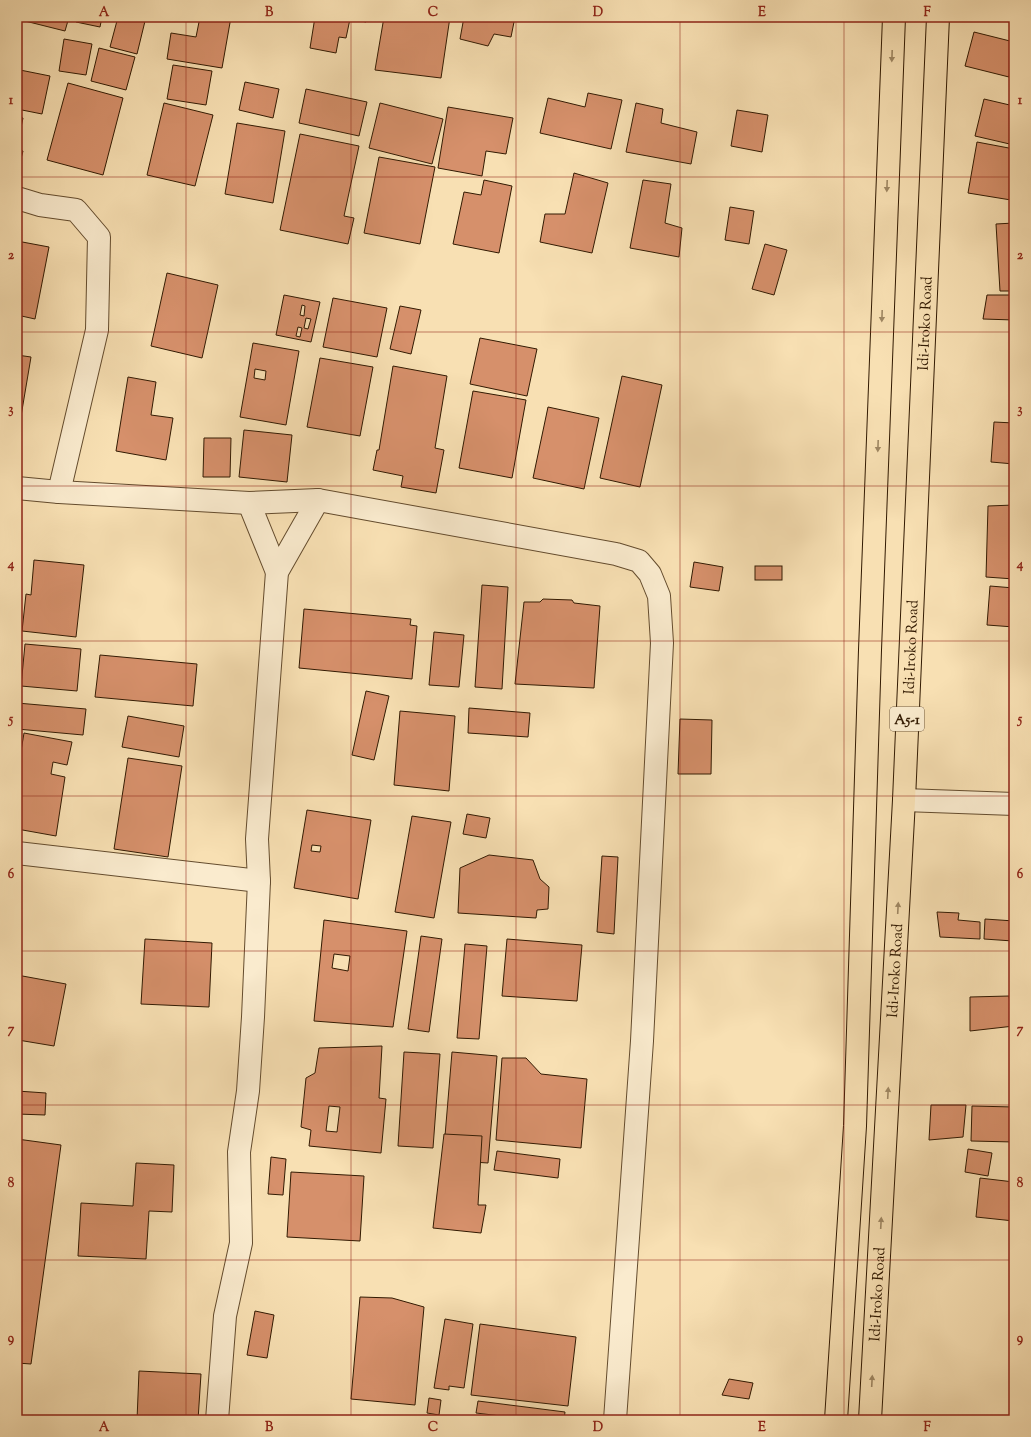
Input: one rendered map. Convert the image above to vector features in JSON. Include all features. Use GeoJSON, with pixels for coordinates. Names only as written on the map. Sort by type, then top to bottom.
{"type":"FeatureCollection","features":[{"type":"Feature","properties":{"kind":"highway","name":"A5-1"},"geometry":{"type":"LineString","coordinates":[[836,1420],[855,1126],[870,658],[894,17]]}},
{"type":"Feature","properties":{"kind":"highway","name":"Idi-Iroko Road"},"geometry":{"type":"LineString","coordinates":[[870,1420],[904,800],[938,17]]}},
{"type":"Feature","properties":{"kind":"street"},"geometry":{"type":"LineString","coordinates":[[17,198],[40,205],[76,210],[99,237],[97,330],[59,492]]}},
{"type":"Feature","properties":{"kind":"street"},"geometry":{"type":"LineString","coordinates":[[17,488],[59,492],[249,503],[318,500],[616,554],[639,561],[650,574],[659,596],[662,643],[642,1041],[615,1420]]}},
{"type":"Feature","properties":{"kind":"street"},"geometry":{"type":"LineString","coordinates":[[217,1420],[226,1316],[241,1243],[239,1152],[248,1091],[253,1017],[259,881],[257,840],[277,572],[318,500]]}},
{"type":"Feature","properties":{"kind":"street"},"geometry":{"type":"LineString","coordinates":[[249,503],[277,572]]}},
{"type":"Feature","properties":{"kind":"street"},"geometry":{"type":"LineString","coordinates":[[904,800],[1014,804]]}},
{"type":"Feature","properties":{"kind":"street"},"geometry":{"type":"LineString","coordinates":[[17,853],[259,881]]}},
{"type":"Feature","properties":{"kind":"building"},"geometry":{"type":"Polygon","coordinates":[[[17,17],[69,17],[65,31],[17,19],[17,17]]]}},
{"type":"Feature","properties":{"kind":"building"},"geometry":{"type":"Polygon","coordinates":[[[76,17],[102,17],[100,27],[76,22],[76,17]]]}},
{"type":"Feature","properties":{"kind":"building"},"geometry":{"type":"Polygon","coordinates":[[[118,17],[146,17],[137,54],[110,47],[118,17]]]}},
{"type":"Feature","properties":{"kind":"building"},"geometry":{"type":"Polygon","coordinates":[[[200,17],[231,17],[222,68],[167,59],[171,33],[196,37],[200,17]]]}},
{"type":"Feature","properties":{"kind":"building"},"geometry":{"type":"Polygon","coordinates":[[[315,17],[367,17],[366,22],[350,19],[346,38],[339,37],[336,53],[310,48],[315,17]]]}},
{"type":"Feature","properties":{"kind":"building"},"geometry":{"type":"Polygon","coordinates":[[[384,17],[450,17],[441,78],[375,70],[384,17]]]}},
{"type":"Feature","properties":{"kind":"building"},"geometry":{"type":"Polygon","coordinates":[[[464,17],[515,17],[511,37],[494,34],[488,46],[460,39],[464,17]]]}},
{"type":"Feature","properties":{"kind":"building"},"geometry":{"type":"Polygon","coordinates":[[[974,32],[1014,42],[1014,55],[1009,77],[965,66],[974,32]]]}},
{"type":"Feature","properties":{"kind":"building"},"geometry":{"type":"Polygon","coordinates":[[[64,39],[92,44],[86,75],[59,71],[64,39]]]}},
{"type":"Feature","properties":{"kind":"building"},"geometry":{"type":"Polygon","coordinates":[[[99,48],[135,57],[126,90],[91,81],[99,48]]]}},
{"type":"Feature","properties":{"kind":"building"},"geometry":{"type":"Polygon","coordinates":[[[173,65],[212,71],[206,105],[167,99],[173,65]]]}},
{"type":"Feature","properties":{"kind":"building"},"geometry":{"type":"Polygon","coordinates":[[[20,70],[50,76],[42,114],[17,109],[17,83],[20,70]]]}},
{"type":"Feature","properties":{"kind":"building"},"geometry":{"type":"Polygon","coordinates":[[[245,82],[279,89],[273,118],[239,110],[245,82]]]}},
{"type":"Feature","properties":{"kind":"building"},"geometry":{"type":"Polygon","coordinates":[[[68,83],[123,98],[103,175],[47,160],[68,83]]]}},
{"type":"Feature","properties":{"kind":"building"},"geometry":{"type":"Polygon","coordinates":[[[306,89],[367,102],[359,136],[299,123],[306,89]]]}},
{"type":"Feature","properties":{"kind":"building"},"geometry":{"type":"Polygon","coordinates":[[[588,93],[622,100],[611,149],[540,133],[548,98],[585,107],[588,93]]]}},
{"type":"Feature","properties":{"kind":"building"},"geometry":{"type":"Polygon","coordinates":[[[984,99],[1014,106],[1014,145],[975,136],[984,99]]]}},
{"type":"Feature","properties":{"kind":"building"},"geometry":{"type":"Polygon","coordinates":[[[164,103],[213,115],[195,186],[147,175],[164,103]]]}},
{"type":"Feature","properties":{"kind":"building"},"geometry":{"type":"Polygon","coordinates":[[[380,103],[443,119],[432,164],[369,148],[380,103]]]}},
{"type":"Feature","properties":{"kind":"building"},"geometry":{"type":"Polygon","coordinates":[[[636,103],[663,109],[661,123],[697,132],[691,164],[626,152],[636,103]]]}},
{"type":"Feature","properties":{"kind":"building"},"geometry":{"type":"Polygon","coordinates":[[[448,107],[513,118],[506,154],[486,151],[482,176],[438,168],[448,107]]]}},
{"type":"Feature","properties":{"kind":"building"},"geometry":{"type":"Polygon","coordinates":[[[737,110],[768,115],[762,152],[731,146],[737,110]]]}},
{"type":"Feature","properties":{"kind":"building"},"geometry":{"type":"Polygon","coordinates":[[[17,117],[23,118],[17,146],[17,117]]]}},
{"type":"Feature","properties":{"kind":"building"},"geometry":{"type":"Polygon","coordinates":[[[237,123],[285,131],[273,203],[225,194],[237,123]]]}},
{"type":"Feature","properties":{"kind":"building"},"geometry":{"type":"Polygon","coordinates":[[[300,134],[359,146],[344,216],[354,218],[348,244],[280,230],[300,134]]]}},
{"type":"Feature","properties":{"kind":"building"},"geometry":{"type":"Polygon","coordinates":[[[977,142],[1014,149],[1014,185],[1011,200],[968,193],[977,142]]]}},
{"type":"Feature","properties":{"kind":"building"},"geometry":{"type":"Polygon","coordinates":[[[17,150],[23,151],[18,170],[17,170],[17,150]]]}},
{"type":"Feature","properties":{"kind":"building"},"geometry":{"type":"Polygon","coordinates":[[[379,157],[435,167],[420,244],[364,233],[379,157]]]}},
{"type":"Feature","properties":{"kind":"building"},"geometry":{"type":"Polygon","coordinates":[[[574,173],[608,183],[592,253],[540,242],[545,214],[565,214],[574,173]]]}},
{"type":"Feature","properties":{"kind":"building"},"geometry":{"type":"Polygon","coordinates":[[[484,180],[512,186],[499,253],[453,244],[464,192],[481,195],[484,180]]]}},
{"type":"Feature","properties":{"kind":"building"},"geometry":{"type":"Polygon","coordinates":[[[643,180],[671,184],[665,223],[682,228],[679,257],[630,248],[643,180]]]}},
{"type":"Feature","properties":{"kind":"building"},"geometry":{"type":"Polygon","coordinates":[[[730,207],[754,211],[749,244],[725,240],[730,207]]]}},
{"type":"Feature","properties":{"kind":"building"},"geometry":{"type":"Polygon","coordinates":[[[1014,223],[1014,291],[1000,291],[996,224],[1014,223]]]}},
{"type":"Feature","properties":{"kind":"building"},"geometry":{"type":"Polygon","coordinates":[[[17,241],[49,247],[35,319],[17,315],[17,241]]]}},
{"type":"Feature","properties":{"kind":"building"},"geometry":{"type":"Polygon","coordinates":[[[765,244],[787,250],[774,295],[752,289],[765,244]]]}},
{"type":"Feature","properties":{"kind":"building"},"geometry":{"type":"Polygon","coordinates":[[[167,273],[218,285],[202,358],[151,346],[167,273]]]}},
{"type":"Feature","properties":{"kind":"building"},"geometry":{"type":"Polygon","coordinates":[[[284,295],[320,302],[311,342],[276,335],[284,295]],[[302,305],[300,315],[304,316],[305,306],[302,305]],[[306,318],[304,328],[308,329],[311,319],[306,318]],[[298,327],[296,336],[300,337],[302,328],[298,327]]]}},
{"type":"Feature","properties":{"kind":"building"},"geometry":{"type":"Polygon","coordinates":[[[987,295],[1014,295],[1014,320],[983,319],[987,295]]]}},
{"type":"Feature","properties":{"kind":"building"},"geometry":{"type":"Polygon","coordinates":[[[333,298],[387,308],[377,357],[323,347],[333,298]]]}},
{"type":"Feature","properties":{"kind":"building"},"geometry":{"type":"Polygon","coordinates":[[[400,306],[421,310],[411,354],[390,349],[400,306]]]}},
{"type":"Feature","properties":{"kind":"building"},"geometry":{"type":"Polygon","coordinates":[[[480,338],[537,349],[527,396],[470,384],[480,338]]]}},
{"type":"Feature","properties":{"kind":"building"},"geometry":{"type":"Polygon","coordinates":[[[253,343],[299,351],[286,425],[240,417],[253,343]],[[255,369],[254,378],[265,380],[266,371],[255,369]]]}},
{"type":"Feature","properties":{"kind":"building"},"geometry":{"type":"Polygon","coordinates":[[[17,355],[31,357],[18,434],[17,433],[17,355]]]}},
{"type":"Feature","properties":{"kind":"building"},"geometry":{"type":"Polygon","coordinates":[[[320,358],[373,367],[360,436],[307,427],[320,358]]]}},
{"type":"Feature","properties":{"kind":"building"},"geometry":{"type":"Polygon","coordinates":[[[393,366],[447,376],[435,448],[444,450],[436,493],[401,487],[403,476],[373,470],[377,450],[379,450],[393,366]]]}},
{"type":"Feature","properties":{"kind":"building"},"geometry":{"type":"Polygon","coordinates":[[[622,376],[662,385],[640,487],[600,478],[622,376]]]}},
{"type":"Feature","properties":{"kind":"building"},"geometry":{"type":"Polygon","coordinates":[[[128,377],[156,382],[151,415],[173,418],[166,460],[116,451],[128,377]]]}},
{"type":"Feature","properties":{"kind":"building"},"geometry":{"type":"Polygon","coordinates":[[[473,391],[526,400],[512,478],[459,468],[473,391]]]}},
{"type":"Feature","properties":{"kind":"building"},"geometry":{"type":"Polygon","coordinates":[[[548,407],[599,418],[584,489],[533,478],[548,407]]]}},
{"type":"Feature","properties":{"kind":"building"},"geometry":{"type":"Polygon","coordinates":[[[994,422],[1014,423],[1014,464],[991,462],[994,422]]]}},
{"type":"Feature","properties":{"kind":"building"},"geometry":{"type":"Polygon","coordinates":[[[244,430],[292,435],[287,482],[239,477],[244,430]]]}},
{"type":"Feature","properties":{"kind":"building"},"geometry":{"type":"Polygon","coordinates":[[[204,438],[231,438],[230,477],[203,477],[204,438]]]}},
{"type":"Feature","properties":{"kind":"building"},"geometry":{"type":"Polygon","coordinates":[[[1014,505],[1014,579],[986,577],[988,506],[1014,505]]]}},
{"type":"Feature","properties":{"kind":"building"},"geometry":{"type":"Polygon","coordinates":[[[34,560],[84,565],[76,637],[22,631],[26,594],[31,595],[34,560]]]}},
{"type":"Feature","properties":{"kind":"building"},"geometry":{"type":"Polygon","coordinates":[[[694,562],[723,567],[719,591],[690,587],[694,562]]]}},
{"type":"Feature","properties":{"kind":"building"},"geometry":{"type":"Polygon","coordinates":[[[755,566],[782,566],[782,580],[755,580],[755,566]]]}},
{"type":"Feature","properties":{"kind":"building"},"geometry":{"type":"Polygon","coordinates":[[[482,585],[508,587],[502,689],[475,687],[482,585]]]}},
{"type":"Feature","properties":{"kind":"building"},"geometry":{"type":"Polygon","coordinates":[[[17,586],[21,587],[17,617],[17,586]]]}},
{"type":"Feature","properties":{"kind":"building"},"geometry":{"type":"Polygon","coordinates":[[[990,586],[1014,588],[1014,627],[987,625],[990,586]]]}},
{"type":"Feature","properties":{"kind":"building"},"geometry":{"type":"Polygon","coordinates":[[[543,599],[572,600],[574,603],[600,606],[594,688],[515,684],[524,602],[540,602],[543,599]]]}},
{"type":"Feature","properties":{"kind":"building"},"geometry":{"type":"Polygon","coordinates":[[[304,609],[411,619],[410,625],[417,626],[412,679],[299,668],[304,609]]]}},
{"type":"Feature","properties":{"kind":"building"},"geometry":{"type":"Polygon","coordinates":[[[434,632],[464,635],[459,687],[429,685],[434,632]]]}},
{"type":"Feature","properties":{"kind":"building"},"geometry":{"type":"Polygon","coordinates":[[[25,644],[81,649],[77,691],[21,686],[25,644]]]}},
{"type":"Feature","properties":{"kind":"building"},"geometry":{"type":"Polygon","coordinates":[[[100,655],[197,664],[193,706],[95,697],[100,655]]]}},
{"type":"Feature","properties":{"kind":"building"},"geometry":{"type":"Polygon","coordinates":[[[366,691],[389,696],[374,760],[352,755],[366,691]]]}},
{"type":"Feature","properties":{"kind":"building"},"geometry":{"type":"Polygon","coordinates":[[[17,703],[86,709],[83,735],[17,729],[17,703]]]}},
{"type":"Feature","properties":{"kind":"building"},"geometry":{"type":"Polygon","coordinates":[[[469,708],[530,713],[528,737],[468,733],[469,708]]]}},
{"type":"Feature","properties":{"kind":"building"},"geometry":{"type":"Polygon","coordinates":[[[400,711],[455,716],[449,791],[394,785],[400,711]]]}},
{"type":"Feature","properties":{"kind":"building"},"geometry":{"type":"Polygon","coordinates":[[[128,716],[184,726],[179,757],[122,747],[128,716]]]}},
{"type":"Feature","properties":{"kind":"building"},"geometry":{"type":"Polygon","coordinates":[[[680,719],[712,720],[711,774],[678,774],[680,719]]]}},
{"type":"Feature","properties":{"kind":"building"},"geometry":{"type":"Polygon","coordinates":[[[24,733],[72,742],[67,765],[53,762],[51,774],[65,777],[56,836],[17,829],[17,775],[24,733]]]}},
{"type":"Feature","properties":{"kind":"building"},"geometry":{"type":"Polygon","coordinates":[[[128,758],[182,766],[168,857],[114,849],[128,758]]]}},
{"type":"Feature","properties":{"kind":"building"},"geometry":{"type":"Polygon","coordinates":[[[307,810],[371,820],[358,899],[294,888],[307,810]],[[312,845],[311,851],[320,852],[321,846],[312,845]]]}},
{"type":"Feature","properties":{"kind":"building"},"geometry":{"type":"Polygon","coordinates":[[[467,814],[490,818],[486,838],[463,834],[467,814]]]}},
{"type":"Feature","properties":{"kind":"building"},"geometry":{"type":"Polygon","coordinates":[[[412,816],[451,822],[434,918],[395,912],[412,816]]]}},
{"type":"Feature","properties":{"kind":"building"},"geometry":{"type":"Polygon","coordinates":[[[489,855],[533,860],[540,879],[549,887],[548,909],[537,910],[536,918],[458,913],[460,868],[489,855]]]}},
{"type":"Feature","properties":{"kind":"building"},"geometry":{"type":"Polygon","coordinates":[[[602,856],[618,857],[614,934],[597,932],[602,856]]]}},
{"type":"Feature","properties":{"kind":"building"},"geometry":{"type":"Polygon","coordinates":[[[937,912],[959,913],[958,920],[980,922],[980,939],[940,937],[937,912]]]}},
{"type":"Feature","properties":{"kind":"building"},"geometry":{"type":"Polygon","coordinates":[[[985,919],[1014,921],[1013,941],[984,939],[985,919]]]}},
{"type":"Feature","properties":{"kind":"building"},"geometry":{"type":"Polygon","coordinates":[[[324,920],[407,931],[393,1027],[314,1021],[324,920]],[[334,954],[332,968],[348,971],[350,956],[334,954]]]}},
{"type":"Feature","properties":{"kind":"building"},"geometry":{"type":"Polygon","coordinates":[[[421,936],[442,939],[429,1032],[408,1029],[421,936]]]}},
{"type":"Feature","properties":{"kind":"building"},"geometry":{"type":"Polygon","coordinates":[[[145,939],[212,943],[209,1007],[141,1004],[145,939]]]}},
{"type":"Feature","properties":{"kind":"building"},"geometry":{"type":"Polygon","coordinates":[[[507,939],[582,945],[577,1001],[502,996],[507,939]]]}},
{"type":"Feature","properties":{"kind":"building"},"geometry":{"type":"Polygon","coordinates":[[[465,944],[487,946],[479,1039],[457,1038],[465,944]]]}},
{"type":"Feature","properties":{"kind":"building"},"geometry":{"type":"Polygon","coordinates":[[[17,975],[66,984],[54,1046],[18,1040],[17,1046],[17,975]]]}},
{"type":"Feature","properties":{"kind":"building"},"geometry":{"type":"Polygon","coordinates":[[[1009,996],[1014,1026],[970,1031],[970,997],[1009,996]]]}},
{"type":"Feature","properties":{"kind":"building"},"geometry":{"type":"Polygon","coordinates":[[[382,1046],[379,1098],[386,1099],[381,1153],[309,1146],[311,1130],[301,1127],[306,1078],[315,1073],[319,1048],[382,1046]],[[329,1106],[326,1131],[337,1132],[340,1107],[329,1106]]]}},
{"type":"Feature","properties":{"kind":"building"},"geometry":{"type":"Polygon","coordinates":[[[404,1052],[440,1054],[433,1148],[398,1146],[404,1052]]]}},
{"type":"Feature","properties":{"kind":"building"},"geometry":{"type":"Polygon","coordinates":[[[452,1052],[497,1056],[488,1163],[443,1160],[452,1052]]]}},
{"type":"Feature","properties":{"kind":"building"},"geometry":{"type":"Polygon","coordinates":[[[502,1058],[526,1058],[541,1074],[587,1079],[581,1148],[496,1140],[502,1058]]]}},
{"type":"Feature","properties":{"kind":"building"},"geometry":{"type":"Polygon","coordinates":[[[17,1091],[46,1093],[45,1115],[17,1114],[17,1091]]]}},
{"type":"Feature","properties":{"kind":"building"},"geometry":{"type":"Polygon","coordinates":[[[931,1105],[966,1105],[963,1137],[929,1140],[931,1105]]]}},
{"type":"Feature","properties":{"kind":"building"},"geometry":{"type":"Polygon","coordinates":[[[972,1106],[1014,1107],[1014,1142],[971,1141],[972,1106]]]}},
{"type":"Feature","properties":{"kind":"building"},"geometry":{"type":"Polygon","coordinates":[[[444,1134],[482,1136],[478,1205],[486,1205],[481,1233],[433,1228],[444,1134]]]}},
{"type":"Feature","properties":{"kind":"building"},"geometry":{"type":"Polygon","coordinates":[[[17,1139],[61,1145],[31,1364],[17,1363],[17,1139]]]}},
{"type":"Feature","properties":{"kind":"building"},"geometry":{"type":"Polygon","coordinates":[[[968,1149],[992,1153],[988,1176],[965,1172],[968,1149]]]}},
{"type":"Feature","properties":{"kind":"building"},"geometry":{"type":"Polygon","coordinates":[[[497,1151],[560,1159],[558,1178],[494,1170],[497,1151]]]}},
{"type":"Feature","properties":{"kind":"building"},"geometry":{"type":"Polygon","coordinates":[[[271,1157],[286,1159],[283,1195],[268,1194],[271,1157]]]}},
{"type":"Feature","properties":{"kind":"building"},"geometry":{"type":"Polygon","coordinates":[[[136,1163],[174,1165],[172,1212],[149,1211],[146,1259],[78,1256],[81,1203],[133,1206],[136,1163]]]}},
{"type":"Feature","properties":{"kind":"building"},"geometry":{"type":"Polygon","coordinates":[[[291,1172],[364,1176],[360,1241],[287,1237],[291,1172]]]}},
{"type":"Feature","properties":{"kind":"building"},"geometry":{"type":"Polygon","coordinates":[[[980,1178],[1014,1182],[1014,1221],[976,1217],[980,1178]]]}},
{"type":"Feature","properties":{"kind":"building"},"geometry":{"type":"Polygon","coordinates":[[[360,1297],[392,1298],[424,1307],[415,1405],[351,1399],[360,1297]]]}},
{"type":"Feature","properties":{"kind":"building"},"geometry":{"type":"Polygon","coordinates":[[[255,1311],[274,1315],[267,1358],[247,1355],[255,1311]]]}},
{"type":"Feature","properties":{"kind":"building"},"geometry":{"type":"Polygon","coordinates":[[[445,1319],[473,1324],[464,1388],[449,1386],[449,1390],[434,1388],[445,1319]]]}},
{"type":"Feature","properties":{"kind":"building"},"geometry":{"type":"Polygon","coordinates":[[[480,1324],[576,1337],[568,1406],[471,1395],[480,1324]]]}},
{"type":"Feature","properties":{"kind":"building"},"geometry":{"type":"Polygon","coordinates":[[[139,1371],[201,1374],[198,1420],[137,1420],[139,1371]]]}},
{"type":"Feature","properties":{"kind":"building"},"geometry":{"type":"Polygon","coordinates":[[[729,1379],[753,1383],[749,1399],[722,1395],[729,1379]]]}},
{"type":"Feature","properties":{"kind":"building"},"geometry":{"type":"Polygon","coordinates":[[[429,1398],[441,1400],[439,1415],[427,1413],[429,1398]]]}},
{"type":"Feature","properties":{"kind":"building"},"geometry":{"type":"Polygon","coordinates":[[[478,1401],[565,1412],[564,1420],[534,1420],[476,1413],[478,1401]]]}},
{"type":"Feature","properties":{"kind":"building"},"geometry":{"type":"Polygon","coordinates":[[[422,1417],[443,1420],[422,1420],[422,1417]]]}}]}
